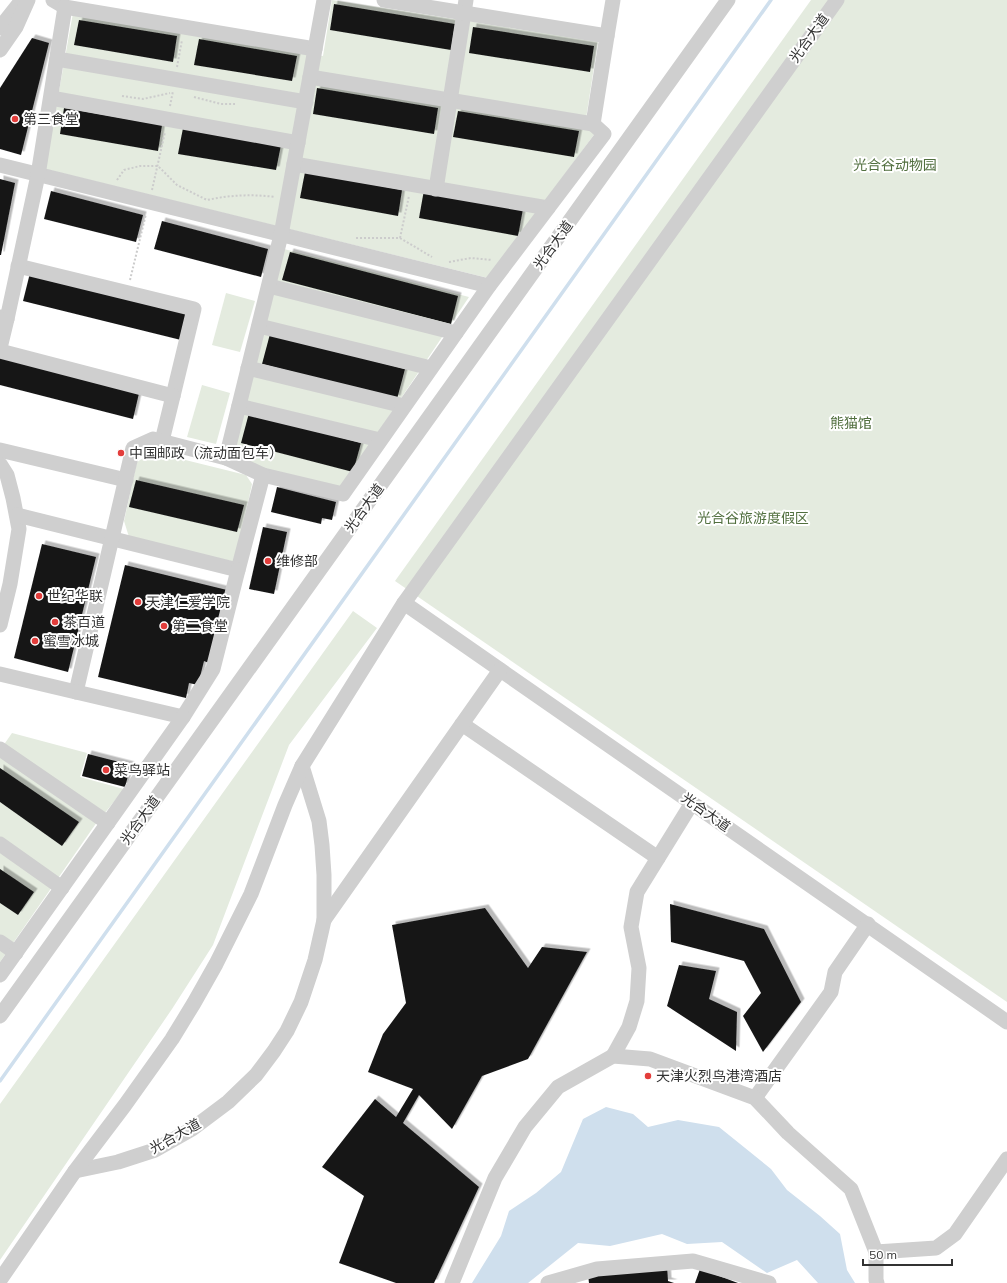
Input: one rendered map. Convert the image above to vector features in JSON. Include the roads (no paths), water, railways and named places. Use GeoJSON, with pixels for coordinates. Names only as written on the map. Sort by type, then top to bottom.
{"type":"FeatureCollection","features":[{"type":"Feature","properties":{"kind":"street"},"geometry":{"type":"LineString","coordinates":[[2,21],[22,0]]}},
{"type":"Feature","properties":{"kind":"street"},"geometry":{"type":"LineString","coordinates":[[0,50],[16,27],[28,0]]}},
{"type":"Feature","properties":{"kind":"street"},"geometry":{"type":"LineString","coordinates":[[226,458],[281,235],[324,0]]}},
{"type":"Feature","properties":{"kind":"street"},"geometry":{"type":"LineString","coordinates":[[384,0],[465,6],[607,36]]}},
{"type":"Feature","properties":{"kind":"street"},"geometry":{"type":"LineString","coordinates":[[593,124],[613,0]]}},
{"type":"Feature","properties":{"kind":"street","name":"光合大道"},"geometry":{"type":"LineString","coordinates":[[0,1016],[728,0]]}},
{"type":"Feature","properties":{"kind":"street","name":"光合大道"},"geometry":{"type":"LineString","coordinates":[[75,1171],[118,1162],[155,1150],[192,1129],[228,1102],[256,1075],[274,1052],[301,1002],[315,960],[324,920],[324,875],[319,821],[302,766],[404,603],[837,0]]}},
{"type":"Feature","properties":{"kind":"street"},"geometry":{"type":"LineString","coordinates":[[0,348],[4,318],[18,266],[38,175],[57,58],[59,4],[316,49]]}},
{"type":"Feature","properties":{"kind":"street"},"geometry":{"type":"LineString","coordinates":[[436,189],[465,6]]}},
{"type":"Feature","properties":{"kind":"street"},"geometry":{"type":"LineString","coordinates":[[57,58],[174,86],[306,102]]}},
{"type":"Feature","properties":{"kind":"street"},"geometry":{"type":"LineString","coordinates":[[76,692],[133,448],[153,439],[226,458],[263,476],[343,494],[489,286],[604,134],[593,124],[310,77]]}},
{"type":"Feature","properties":{"kind":"street"},"geometry":{"type":"LineString","coordinates":[[50,98],[298,143]]}},
{"type":"Feature","properties":{"kind":"street"},"geometry":{"type":"LineString","coordinates":[[294,164],[548,208]]}},
{"type":"Feature","properties":{"kind":"street"},"geometry":{"type":"LineString","coordinates":[[0,165],[489,286]]}},
{"type":"Feature","properties":{"kind":"street"},"geometry":{"type":"LineString","coordinates":[[18,266],[194,309],[162,441]]}},
{"type":"Feature","properties":{"kind":"street"},"geometry":{"type":"LineString","coordinates":[[269,286],[456,332]]}},
{"type":"Feature","properties":{"kind":"street"},"geometry":{"type":"LineString","coordinates":[[259,326],[431,368]]}},
{"type":"Feature","properties":{"kind":"street"},"geometry":{"type":"LineString","coordinates":[[0,351],[173,396]]}},
{"type":"Feature","properties":{"kind":"street"},"geometry":{"type":"LineString","coordinates":[[248,368],[404,406]]}},
{"type":"Feature","properties":{"kind":"street"},"geometry":{"type":"LineString","coordinates":[[239,406],[380,440]]}},
{"type":"Feature","properties":{"kind":"street"},"geometry":{"type":"LineString","coordinates":[[0,450],[126,480]]}},
{"type":"Feature","properties":{"kind":"street"},"geometry":{"type":"LineString","coordinates":[[0,464],[7,475],[19,529],[10,584],[0,625]]}},
{"type":"Feature","properties":{"kind":"street"},"geometry":{"type":"LineString","coordinates":[[0,975],[183,718],[213,669],[263,476]]}},
{"type":"Feature","properties":{"kind":"street"},"geometry":{"type":"LineString","coordinates":[[17,515],[238,570]]}},
{"type":"Feature","properties":{"kind":"street","name":"光合大道"},"geometry":{"type":"LineString","coordinates":[[404,603],[1007,1022]]}},
{"type":"Feature","properties":{"kind":"street"},"geometry":{"type":"LineString","coordinates":[[324,920],[500,670]]}},
{"type":"Feature","properties":{"kind":"street"},"geometry":{"type":"LineString","coordinates":[[0,674],[183,718]]}},
{"type":"Feature","properties":{"kind":"street"},"geometry":{"type":"LineString","coordinates":[[462,724],[658,858]]}},
{"type":"Feature","properties":{"kind":"street"},"geometry":{"type":"LineString","coordinates":[[0,749],[108,823]]}},
{"type":"Feature","properties":{"kind":"street"},"geometry":{"type":"LineString","coordinates":[[0,1280],[75,1171],[125,1105],[172,1039],[216,964],[251,894],[285,805],[302,766]]}},
{"type":"Feature","properties":{"kind":"street"},"geometry":{"type":"LineString","coordinates":[[452,1283],[495,1178],[525,1127],[558,1087],[613,1056],[628,1027],[638,1001],[640,968],[630,927],[637,892],[692,803]]}},
{"type":"Feature","properties":{"kind":"street"},"geometry":{"type":"LineString","coordinates":[[0,844],[62,888]]}},
{"type":"Feature","properties":{"kind":"street"},"geometry":{"type":"LineString","coordinates":[[755,1098],[831,992],[835,972],[868,924]]}},
{"type":"Feature","properties":{"kind":"street"},"geometry":{"type":"LineString","coordinates":[[0,942],[16,953]]}},
{"type":"Feature","properties":{"kind":"street"},"geometry":{"type":"LineString","coordinates":[[613,1056],[650,1059],[755,1098],[788,1133],[851,1189],[876,1252],[877,1283]]}},
{"type":"Feature","properties":{"kind":"street"},"geometry":{"type":"LineString","coordinates":[[876,1252],[936,1248],[955,1234],[1007,1159]]}},
{"type":"Feature","properties":{"kind":"street"},"geometry":{"type":"LineString","coordinates":[[548,1283],[597,1269],[693,1261],[769,1283]]}},
{"type":"Feature","properties":{"kind":"water"},"geometry":{"type":"Polygon","coordinates":[[[606,1107],[633,1114],[648,1127],[678,1120],[719,1127],[771,1169],[787,1190],[840,1234],[847,1270],[855,1283],[818,1283],[797,1260],[767,1273],[722,1242],[687,1244],[662,1234],[610,1246],[578,1243],[528,1283],[472,1283],[501,1236],[509,1211],[536,1193],[561,1172],[583,1119],[606,1107]]]}},
{"type":"Feature","properties":{"kind":"waterway"},"geometry":{"type":"LineString","coordinates":[[0,1081],[771,0]]}},
{"type":"Feature","properties":{"kind":"place","name":"第三食堂"},"geometry":{"type":"Point","coordinates":[15,119]}},
{"type":"Feature","properties":{"kind":"place","name":"中国邮政（流动面包车）"},"geometry":{"type":"Point","coordinates":[121,453]}},
{"type":"Feature","properties":{"kind":"place","name":"维修部"},"geometry":{"type":"Point","coordinates":[268,561]}},
{"type":"Feature","properties":{"kind":"place","name":"世纪华联"},"geometry":{"type":"Point","coordinates":[39,596]}},
{"type":"Feature","properties":{"kind":"place","name":"天津仁爱学院"},"geometry":{"type":"Point","coordinates":[138,602]}},
{"type":"Feature","properties":{"kind":"place","name":"茶百道"},"geometry":{"type":"Point","coordinates":[55,622]}},
{"type":"Feature","properties":{"kind":"place","name":"第二食堂"},"geometry":{"type":"Point","coordinates":[164,626]}},
{"type":"Feature","properties":{"kind":"place","name":"蜜雪冰城"},"geometry":{"type":"Point","coordinates":[35,641]}},
{"type":"Feature","properties":{"kind":"place","name":"菜鸟驿站"},"geometry":{"type":"Point","coordinates":[106,770]}},
{"type":"Feature","properties":{"kind":"place","name":"天津火烈鸟港湾酒店"},"geometry":{"type":"Point","coordinates":[648,1076]}},
{"type":"Feature","properties":{"kind":"park label","name":"光合谷动物园"},"geometry":{"type":"Point","coordinates":[895,165]}},
{"type":"Feature","properties":{"kind":"park label","name":"熊猫馆"},"geometry":{"type":"Point","coordinates":[851,423]}},
{"type":"Feature","properties":{"kind":"park label","name":"光合谷旅游度假区"},"geometry":{"type":"Point","coordinates":[753,518]}}]}
